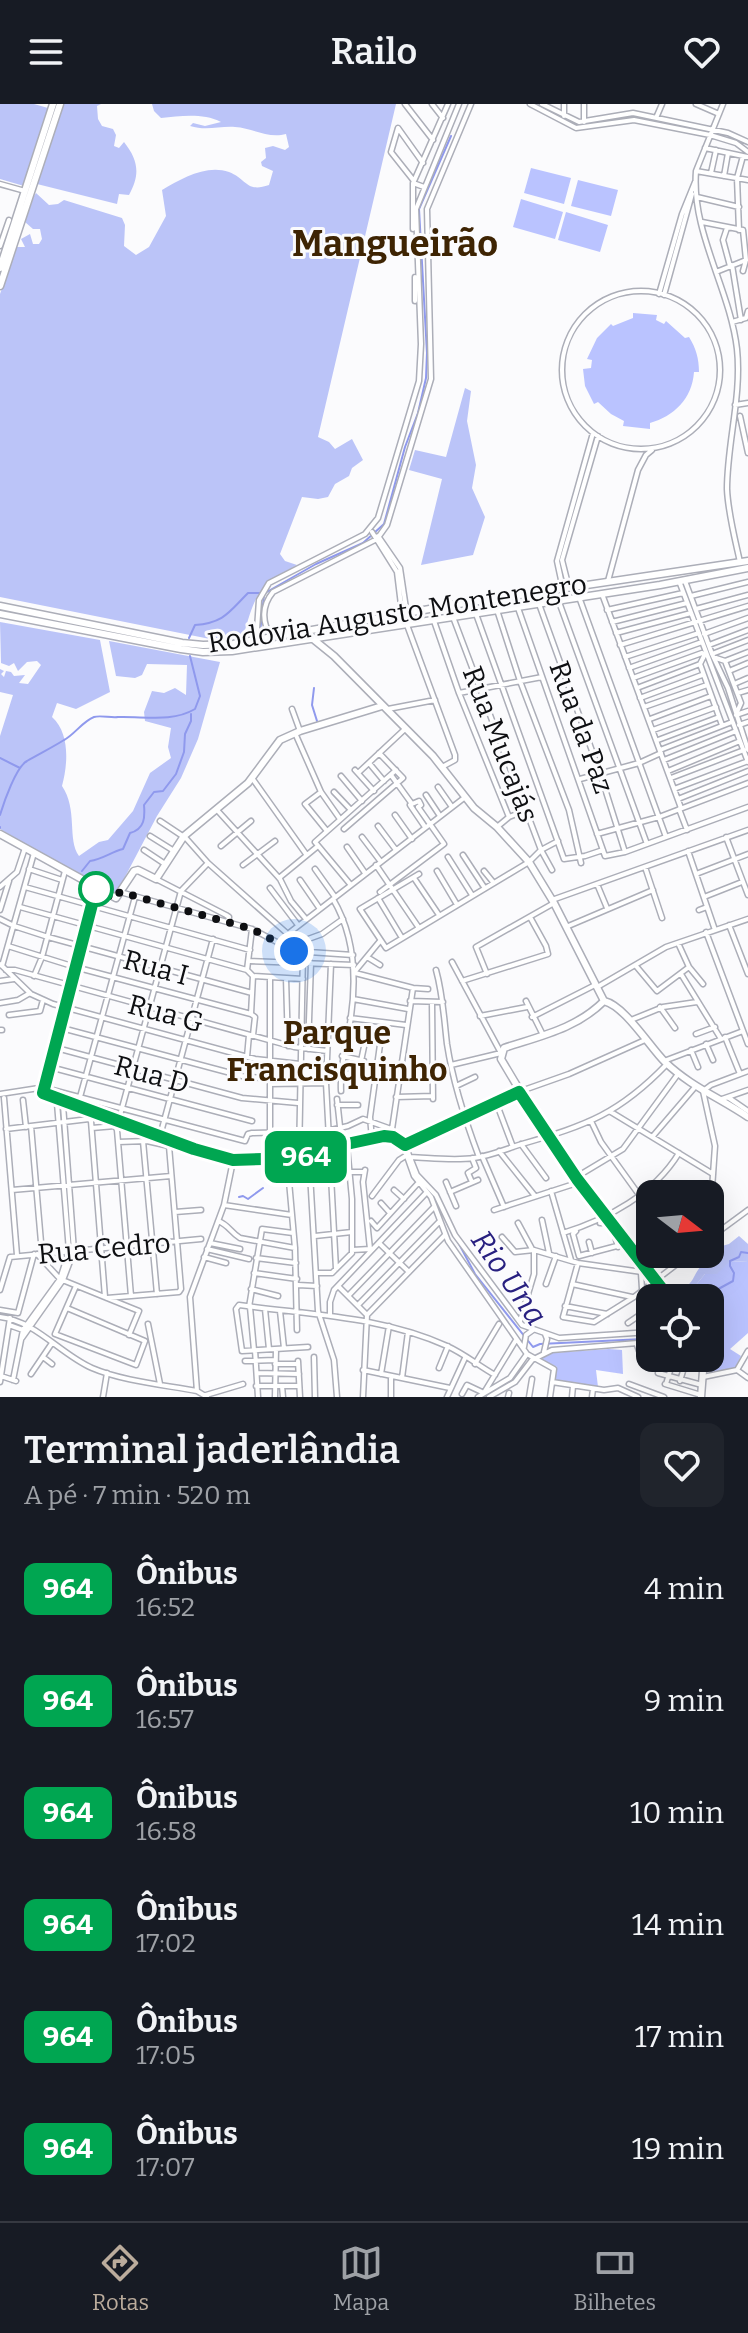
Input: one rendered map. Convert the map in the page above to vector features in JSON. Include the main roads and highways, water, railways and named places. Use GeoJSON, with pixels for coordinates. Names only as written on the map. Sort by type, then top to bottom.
{"type":"FeatureCollection","features":[{"type":"Feature","properties":{"kind":"main road"},"geometry":{"type":"LineString","coordinates":[[0,268],[12,221],[53,105]]}},
{"type":"Feature","properties":{"kind":"main road"},"geometry":{"type":"LineString","coordinates":[[0,286],[53,105]]}},
{"type":"Feature","properties":{"kind":"main road","name":"Rodovia Augusto Montenegro"},"geometry":{"type":"LineString","coordinates":[[0,614],[203,652],[232,651],[338,634],[475,602],[744,561]]}},
{"type":"Feature","properties":{"kind":"main road","name":"Rodovia Augusto Montenegro"},"geometry":{"type":"LineString","coordinates":[[0,606],[182,643],[211,645],[405,618],[433,619],[488,612],[748,568]]}},
{"type":"Feature","properties":{"kind":"main road"},"geometry":{"type":"LineString","coordinates":[[488,612],[485,603],[513,597]]}},
{"type":"Feature","properties":{"kind":"main road"},"geometry":{"type":"LineString","coordinates":[[475,602],[479,607],[476,613]]}},
{"type":"Feature","properties":{"kind":"main road"},"geometry":{"type":"LineString","coordinates":[[334,656],[331,645],[338,634]]}},
{"type":"Feature","properties":{"kind":"main road"},"geometry":{"type":"LineString","coordinates":[[313,639],[334,656],[442,767],[465,797],[529,862],[604,1001]]}},
{"type":"Feature","properties":{"kind":"main road"},"geometry":{"type":"LineString","coordinates":[[0,834],[96,889],[118,895],[134,871],[156,879],[184,836],[252,778],[280,740],[384,708]]}},
{"type":"Feature","properties":{"kind":"main road"},"geometry":{"type":"LineString","coordinates":[[96,889],[42,1089],[117,1123],[233,1160],[299,1158],[372,1139],[402,1141],[519,1092]]}},
{"type":"Feature","properties":{"kind":"main road"},"geometry":{"type":"LineString","coordinates":[[658,1284],[547,1136],[519,1092],[501,1053],[507,1047],[544,1037],[604,1001],[612,1003],[678,1074],[695,1087],[725,1099],[748,1117]]}},
{"type":"Feature","properties":{"kind":"main road"},"geometry":{"type":"LineString","coordinates":[[701,1396],[703,1372]]}},
{"type":"Feature","properties":{"kind":"waterway"},"geometry":{"type":"LineString","coordinates":[[189,638],[195,625],[220,619],[248,593],[265,593],[316,564],[363,543],[384,524],[426,378],[419,209],[451,136]]}},
{"type":"Feature","properties":{"kind":"waterway"},"geometry":{"type":"LineString","coordinates":[[260,633],[264,595]]}},
{"type":"Feature","properties":{"kind":"waterway"},"geometry":{"type":"LineString","coordinates":[[0,815],[11,785],[23,765],[68,738],[90,719],[99,716],[167,717],[195,709],[200,696],[190,656]]}},
{"type":"Feature","properties":{"kind":"waterway"},"geometry":{"type":"LineString","coordinates":[[314,688],[312,705],[317,721]]}},
{"type":"Feature","properties":{"kind":"waterway"},"geometry":{"type":"LineString","coordinates":[[82,871],[90,861],[123,849],[130,833],[141,826],[144,805],[154,792],[163,791],[176,774],[184,752],[191,714]]}},
{"type":"Feature","properties":{"kind":"waterway"},"geometry":{"type":"LineString","coordinates":[[0,758],[20,768]]}},
{"type":"Feature","properties":{"kind":"waterway"},"geometry":{"type":"LineString","coordinates":[[239,1197],[248,1199],[263,1188]]}},
{"type":"Feature","properties":{"kind":"waterway","name":"Rio Una"},"geometry":{"type":"LineString","coordinates":[[432,1193],[475,1274],[533,1347],[540,1344],[636,1339]]}},
{"type":"Feature","properties":{"kind":"waterway","name":"Rio Una"},"geometry":{"type":"LineString","coordinates":[[724,1286],[733,1281],[730,1261],[739,1257],[741,1252],[748,1253]]}},
{"type":"Feature","properties":{"kind":"district","name":"Mangueirão"},"geometry":{"type":"Point","coordinates":[395,243]}},
{"type":"Feature","properties":{"kind":"district","name":"Parque Francisquinho"},"geometry":{"type":"Point","coordinates":[337,1052]}}]}
